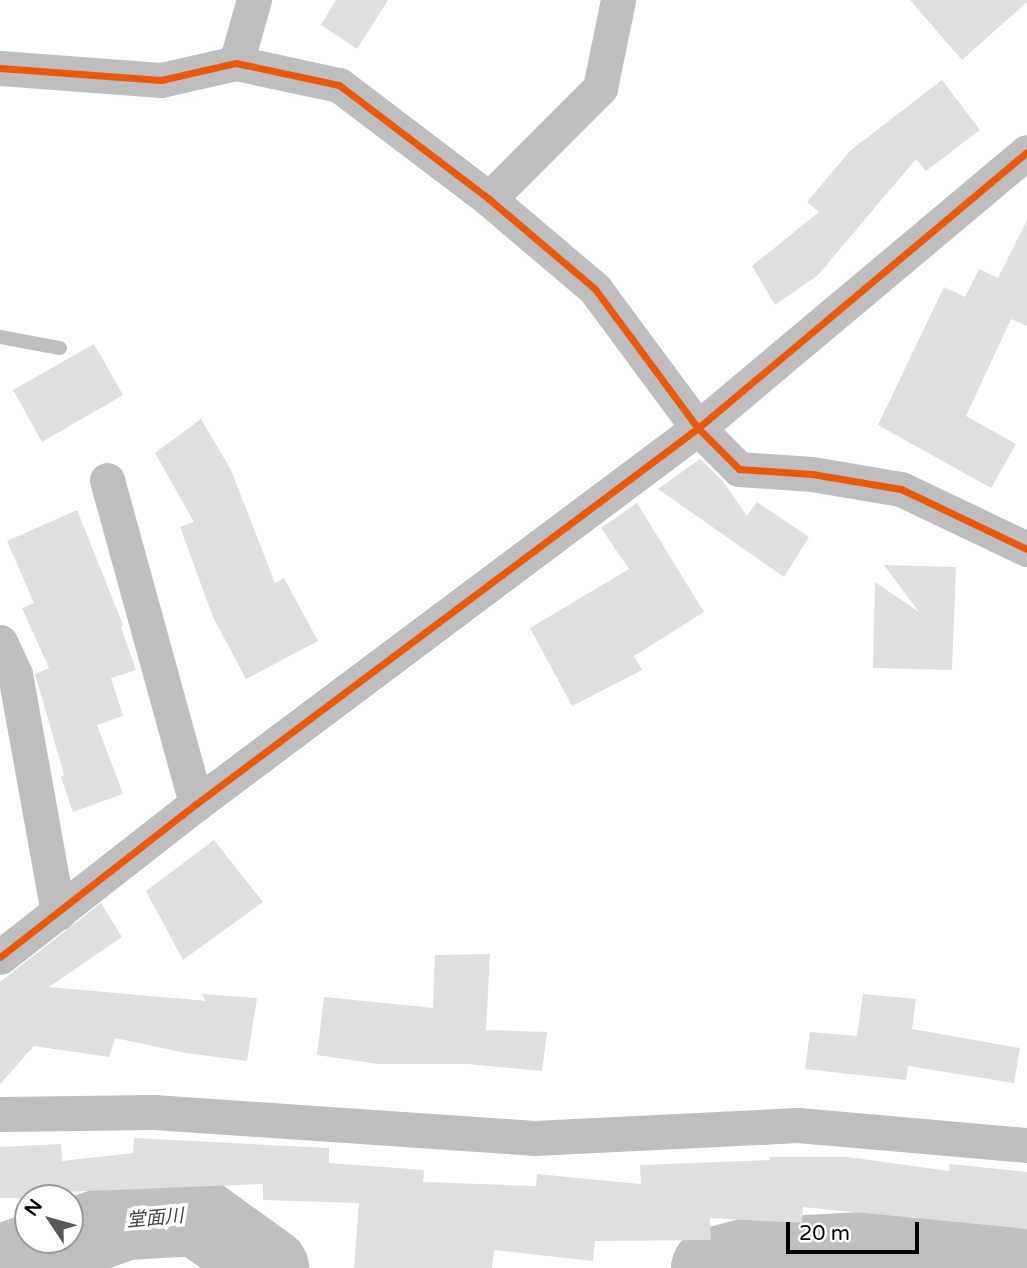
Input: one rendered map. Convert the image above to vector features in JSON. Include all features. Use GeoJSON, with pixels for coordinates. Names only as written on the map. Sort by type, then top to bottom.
{"type":"FeatureCollection","features":[{"type":"Feature","properties":{"kind":"street"},"geometry":{"type":"LineString","coordinates":[[236,63],[254,0]]}},
{"type":"Feature","properties":{"kind":"street"},"geometry":{"type":"LineString","coordinates":[[489,199],[600,88],[618,0]]}},
{"type":"Feature","properties":{"kind":"street"},"geometry":{"type":"LineString","coordinates":[[0,68],[161,80],[236,63],[339,85],[489,199],[595,289],[698,428],[739,469],[812,474],[901,489],[1027,549]]}},
{"type":"Feature","properties":{"kind":"street"},"geometry":{"type":"LineString","coordinates":[[0,957],[196,804],[698,428],[1027,152]]}},
{"type":"Feature","properties":{"kind":"street"},"geometry":{"type":"LineString","coordinates":[[107,480],[196,804]]}},
{"type":"Feature","properties":{"kind":"street"},"geometry":{"type":"LineString","coordinates":[[0,642],[15,674],[58,913]]}},
{"type":"Feature","properties":{"kind":"street"},"geometry":{"type":"LineString","coordinates":[[0,1114],[154,1112],[534,1138],[798,1125],[1027,1145]]}},
{"type":"Feature","properties":{"kind":"building"},"geometry":{"type":"Polygon","coordinates":[[[336,0],[388,0],[357,49],[321,25],[336,0]]]}},
{"type":"Feature","properties":{"kind":"building"},"geometry":{"type":"Polygon","coordinates":[[[910,0],[1027,0],[1027,2],[962,60],[910,0]]]}},
{"type":"Feature","properties":{"kind":"building"},"geometry":{"type":"Polygon","coordinates":[[[942,80],[980,130],[926,171],[916,159],[818,275],[775,305],[752,266],[819,212],[807,202],[851,150],[942,80]]]}},
{"type":"Feature","properties":{"kind":"building"},"geometry":{"type":"Polygon","coordinates":[[[1027,220],[1027,326],[1011,319],[966,416],[1016,444],[991,488],[878,425],[944,287],[965,297],[979,269],[998,278],[1027,220]]]}},
{"type":"Feature","properties":{"kind":"building"},"geometry":{"type":"Polygon","coordinates":[[[94,344],[123,395],[42,442],[13,390],[94,344]]]}},
{"type":"Feature","properties":{"kind":"building"},"geometry":{"type":"Polygon","coordinates":[[[201,419],[231,470],[275,583],[284,578],[318,641],[246,679],[213,617],[180,527],[194,522],[155,453],[201,419]]]}},
{"type":"Feature","properties":{"kind":"building"},"geometry":{"type":"Polygon","coordinates":[[[700,459],[722,480],[747,516],[757,502],[809,537],[784,577],[658,489],[700,459]]]}},
{"type":"Feature","properties":{"kind":"building"},"geometry":{"type":"Polygon","coordinates":[[[637,503],[704,612],[634,656],[642,670],[572,706],[530,628],[629,569],[601,528],[637,503]]]}},
{"type":"Feature","properties":{"kind":"building"},"geometry":{"type":"Polygon","coordinates":[[[77,510],[123,625],[121,627],[136,670],[111,678],[123,716],[97,725],[123,794],[73,812],[61,777],[64,775],[35,674],[49,668],[22,608],[34,603],[7,541],[77,510]]]}},
{"type":"Feature","properties":{"kind":"building"},"geometry":{"type":"Polygon","coordinates":[[[884,565],[956,567],[952,670],[873,668],[875,582],[919,612],[884,565]]]}},
{"type":"Feature","properties":{"kind":"building"},"geometry":{"type":"Polygon","coordinates":[[[214,840],[263,902],[183,960],[146,891],[214,840]]]}},
{"type":"Feature","properties":{"kind":"building"},"geometry":{"type":"Polygon","coordinates":[[[101,903],[122,937],[49,987],[206,1001],[202,994],[257,998],[247,1061],[186,1053],[115,1038],[109,1057],[34,1046],[0,1084],[0,982],[101,903]]]}},
{"type":"Feature","properties":{"kind":"building"},"geometry":{"type":"Polygon","coordinates":[[[490,954],[486,1030],[547,1032],[542,1071],[469,1064],[379,1064],[317,1055],[324,997],[433,1008],[435,955],[490,954]]]}},
{"type":"Feature","properties":{"kind":"building"},"geometry":{"type":"Polygon","coordinates":[[[863,994],[916,999],[912,1029],[1020,1048],[1014,1083],[908,1066],[906,1080],[805,1069],[810,1032],[857,1036],[863,994]]]}},
{"type":"Feature","properties":{"kind":"building"},"geometry":{"type":"Polygon","coordinates":[[[134,1138],[329,1148],[329,1163],[424,1170],[423,1182],[536,1186],[537,1174],[641,1184],[640,1165],[770,1160],[770,1157],[847,1157],[949,1171],[950,1164],[1027,1172],[1027,1229],[803,1207],[802,1223],[710,1218],[711,1240],[595,1241],[593,1261],[494,1250],[492,1268],[354,1268],[359,1203],[263,1200],[263,1184],[84,1191],[84,1184],[14,1184],[14,1198],[0,1198],[0,1147],[61,1144],[62,1161],[133,1153],[134,1138]]]}},
{"type":"Feature","properties":{"kind":"waterway"},"geometry":{"type":"LineString","coordinates":[[0,337],[60,348]]}},
{"type":"Feature","properties":{"kind":"waterway","name":"堂面川"},"geometry":{"type":"LineString","coordinates":[[84,1235],[126,1220],[197,1216],[269,1268]]}},
{"type":"Feature","properties":{"kind":"waterway","name":"堂面川"},"geometry":{"type":"LineString","coordinates":[[711,1268],[749,1258],[941,1248],[1027,1255]]}},
{"type":"Feature","properties":{"kind":"waterway","name":"堂面川"},"geometry":{"type":"LineString","coordinates":[[0,1265],[30,1254]]}},
{"type":"Feature","properties":{"kind":"cycle path"},"geometry":{"type":"LineString","coordinates":[[0,68],[161,80],[236,63],[339,85],[489,199],[595,289],[698,428],[739,469],[812,474],[901,489],[1027,549]]}},
{"type":"Feature","properties":{"kind":"cycle path"},"geometry":{"type":"LineString","coordinates":[[0,957],[196,804],[698,428],[1027,152]]}}]}
